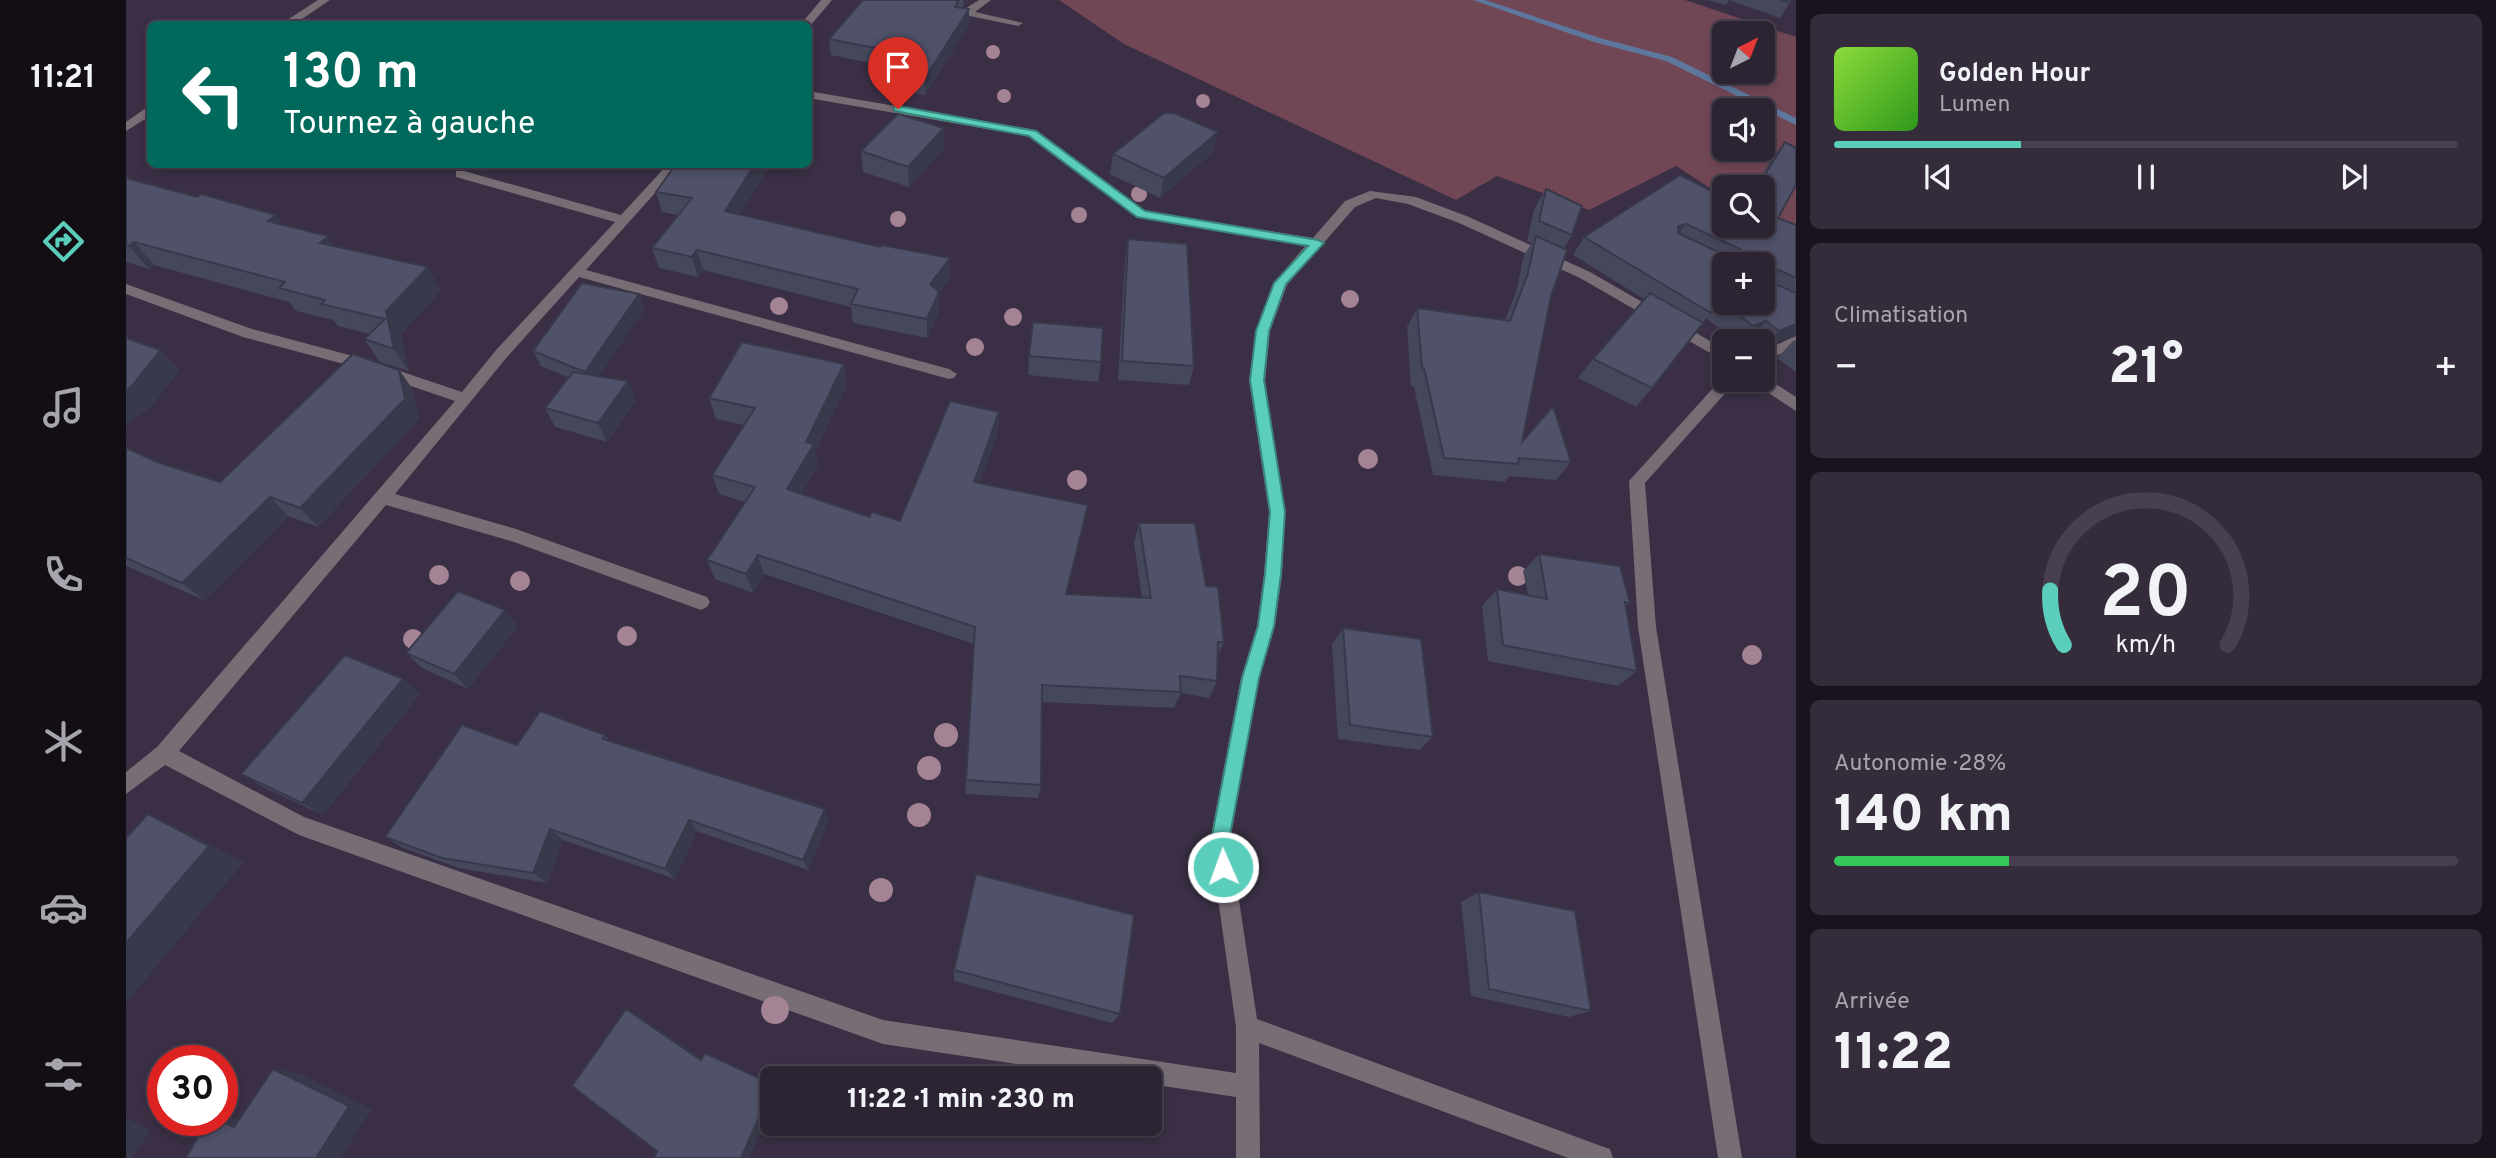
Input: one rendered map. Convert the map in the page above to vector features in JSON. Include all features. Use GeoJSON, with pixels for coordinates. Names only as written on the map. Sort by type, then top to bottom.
{"type":"FeatureCollection","features":[{"type":"Feature","properties":{"kind":"street"},"geometry":{"type":"LineString","coordinates":[[292,21],[325,0]]}},
{"type":"Feature","properties":{"kind":"street"},"geometry":{"type":"LineString","coordinates":[[809,21],[827,0]]}},
{"type":"Feature","properties":{"kind":"street"},"geometry":{"type":"LineString","coordinates":[[966,13],[986,0]]}},
{"type":"Feature","properties":{"kind":"street"},"geometry":{"type":"LineString","coordinates":[[930,7],[1018,23]]}},
{"type":"Feature","properties":{"kind":"street"},"geometry":{"type":"LineString","coordinates":[[812,95],[1032,133],[1141,214],[1318,243]]}},
{"type":"Feature","properties":{"kind":"street"},"geometry":{"type":"LineString","coordinates":[[126,127],[147,113]]}},
{"type":"Feature","properties":{"kind":"street"},"geometry":{"type":"LineString","coordinates":[[126,784],[164,754],[502,353],[672,168]]}},
{"type":"Feature","properties":{"kind":"street"},"geometry":{"type":"LineString","coordinates":[[460,174],[624,220]]}},
{"type":"Feature","properties":{"kind":"street"},"geometry":{"type":"LineString","coordinates":[[1248,1158],[1247,1027],[1220,841],[1250,678],[1266,626],[1273,574],[1277,512],[1257,380],[1263,331],[1281,283],[1350,204],[1375,194],[1411,200],[1464,220],[1585,275],[1712,349]]}},
{"type":"Feature","properties":{"kind":"street"},"geometry":{"type":"LineString","coordinates":[[577,272],[949,374]]}},
{"type":"Feature","properties":{"kind":"street"},"geometry":{"type":"LineString","coordinates":[[126,289],[248,333],[359,363],[465,399]]}},
{"type":"Feature","properties":{"kind":"street"},"geometry":{"type":"LineString","coordinates":[[1775,350],[1796,341]]}},
{"type":"Feature","properties":{"kind":"street"},"geometry":{"type":"LineString","coordinates":[[1775,390],[1796,405]]}},
{"type":"Feature","properties":{"kind":"street"},"geometry":{"type":"LineString","coordinates":[[1718,392],[1637,481],[1647,627],[1730,1158]]}},
{"type":"Feature","properties":{"kind":"street"},"geometry":{"type":"LineString","coordinates":[[383,497],[516,536],[701,602]]}},
{"type":"Feature","properties":{"kind":"street"},"geometry":{"type":"LineString","coordinates":[[164,754],[299,825],[883,1032],[1247,1087]]}},
{"type":"Feature","properties":{"kind":"street"},"geometry":{"type":"LineString","coordinates":[[1247,1027],[1601,1158]]}},
{"type":"Feature","properties":{"kind":"shaded area"},"geometry":{"type":"Polygon","coordinates":[[[1059,0],[1685,0],[1748,21],[1712,21],[1712,84],[1775,84],[1775,30],[1796,37],[1796,245],[1775,231],[1775,175],[1712,175],[1712,189],[1676,166],[1589,210],[1497,176],[1456,200],[1124,44],[1059,0]]]}},
{"type":"Feature","properties":{"kind":"building"},"geometry":{"type":"Polygon","coordinates":[[[863,0],[959,0],[955,7],[969,9],[925,78],[872,69],[885,50],[829,39],[863,0]]]}},
{"type":"Feature","properties":{"kind":"building"},"geometry":{"type":"Polygon","coordinates":[[[1164,113],[1174,113],[1218,132],[1164,178],[1113,154],[1164,113]]]}},
{"type":"Feature","properties":{"kind":"building"},"geometry":{"type":"Polygon","coordinates":[[[898,114],[944,128],[908,167],[861,151],[898,114]]]}},
{"type":"Feature","properties":{"kind":"building"},"geometry":{"type":"Polygon","coordinates":[[[1785,142],[1796,148],[1796,185],[1778,218],[1796,225],[1796,278],[1779,270],[1775,273],[1775,252],[1740,252],[1740,249],[1716,238],[1775,238],[1775,175],[1764,175],[1785,142]]]}},
{"type":"Feature","properties":{"kind":"building"},"geometry":{"type":"Polygon","coordinates":[[[673,168],[752,168],[725,211],[880,247],[882,245],[950,258],[930,284],[939,292],[927,319],[851,304],[858,289],[697,250],[692,257],[652,248],[692,198],[656,192],[673,168]]]}},
{"type":"Feature","properties":{"kind":"building"},"geometry":{"type":"Polygon","coordinates":[[[1680,175],[1712,191],[1712,236],[1686,224],[1678,226],[1678,233],[1718,252],[1712,252],[1711,313],[1584,237],[1680,175]]]}},
{"type":"Feature","properties":{"kind":"building"},"geometry":{"type":"Polygon","coordinates":[[[126,178],[197,197],[201,194],[276,215],[268,221],[328,236],[320,243],[428,267],[386,311],[394,349],[364,339],[385,319],[321,304],[325,300],[279,288],[285,282],[134,242],[126,245],[126,178]]]}},
{"type":"Feature","properties":{"kind":"building"},"geometry":{"type":"Polygon","coordinates":[[[1546,189],[1582,206],[1572,235],[1539,221],[1546,189]]]}},
{"type":"Feature","properties":{"kind":"building"},"geometry":{"type":"Polygon","coordinates":[[[1536,236],[1567,250],[1551,296],[1522,442],[1553,406],[1571,462],[1519,458],[1518,464],[1444,458],[1422,368],[1417,308],[1510,321],[1528,273],[1536,236]]]}},
{"type":"Feature","properties":{"kind":"building"},"geometry":{"type":"Polygon","coordinates":[[[1128,239],[1187,244],[1194,366],[1122,361],[1128,239]]]}},
{"type":"Feature","properties":{"kind":"building"},"geometry":{"type":"Polygon","coordinates":[[[582,283],[639,294],[585,372],[533,351],[582,283]]]}},
{"type":"Feature","properties":{"kind":"building"},"geometry":{"type":"Polygon","coordinates":[[[1775,284],[1796,293],[1796,324],[1779,331],[1766,321],[1753,326],[1739,315],[1775,315],[1775,284]]]}},
{"type":"Feature","properties":{"kind":"building"},"geometry":{"type":"Polygon","coordinates":[[[1650,293],[1703,323],[1652,388],[1593,359],[1650,293]]]}},
{"type":"Feature","properties":{"kind":"building"},"geometry":{"type":"Polygon","coordinates":[[[1033,322],[1103,328],[1101,362],[1029,356],[1033,322]]]}},
{"type":"Feature","properties":{"kind":"building"},"geometry":{"type":"Polygon","coordinates":[[[126,338],[161,350],[126,390],[126,338]]]}},
{"type":"Feature","properties":{"kind":"building"},"geometry":{"type":"Polygon","coordinates":[[[742,342],[844,364],[806,442],[814,444],[787,489],[870,517],[872,512],[900,521],[950,401],[999,412],[974,482],[1088,505],[1066,594],[1151,598],[1139,523],[1195,523],[1206,586],[1218,587],[1224,642],[1218,642],[1217,681],[1180,676],[1181,692],[1042,685],[1041,785],[966,780],[975,627],[758,555],[746,574],[707,560],[755,487],[712,475],[755,408],[709,398],[742,342]]]}},
{"type":"Feature","properties":{"kind":"building"},"geometry":{"type":"Polygon","coordinates":[[[353,354],[399,370],[405,399],[300,508],[270,497],[182,583],[126,558],[126,448],[157,462],[220,482],[353,354]]]}},
{"type":"Feature","properties":{"kind":"building"},"geometry":{"type":"Polygon","coordinates":[[[573,372],[628,381],[598,423],[545,408],[573,372]]]}},
{"type":"Feature","properties":{"kind":"building"},"geometry":{"type":"Polygon","coordinates":[[[1539,554],[1620,566],[1630,603],[1625,602],[1637,671],[1503,645],[1497,589],[1547,599],[1539,554]]]}},
{"type":"Feature","properties":{"kind":"building"},"geometry":{"type":"Polygon","coordinates":[[[458,591],[505,610],[454,674],[406,653],[458,591]]]}},
{"type":"Feature","properties":{"kind":"building"},"geometry":{"type":"Polygon","coordinates":[[[1343,628],[1421,639],[1433,737],[1350,725],[1343,628]]]}},
{"type":"Feature","properties":{"kind":"building"},"geometry":{"type":"Polygon","coordinates":[[[345,655],[403,679],[302,803],[241,774],[345,655]]]}},
{"type":"Feature","properties":{"kind":"building"},"geometry":{"type":"Polygon","coordinates":[[[540,711],[605,735],[603,739],[825,809],[803,860],[689,820],[665,869],[550,829],[533,873],[442,858],[385,837],[462,725],[517,745],[540,711]]]}},
{"type":"Feature","properties":{"kind":"building"},"geometry":{"type":"Polygon","coordinates":[[[148,814],[209,846],[126,943],[126,838],[148,814]]]}},
{"type":"Feature","properties":{"kind":"building"},"geometry":{"type":"Polygon","coordinates":[[[976,874],[1134,915],[1120,1014],[954,970],[976,874]]]}},
{"type":"Feature","properties":{"kind":"building"},"geometry":{"type":"Polygon","coordinates":[[[1479,892],[1575,911],[1591,1011],[1489,989],[1479,892]]]}},
{"type":"Feature","properties":{"kind":"building"},"geometry":{"type":"Polygon","coordinates":[[[626,1009],[701,1060],[705,1053],[760,1078],[760,1115],[741,1158],[654,1158],[657,1151],[572,1086],[626,1009]]]}},
{"type":"Feature","properties":{"kind":"building"},"geometry":{"type":"Polygon","coordinates":[[[273,1069],[349,1106],[316,1158],[186,1158],[198,1136],[238,1136],[238,1121],[273,1069]]]}},
{"type":"Feature","properties":{"kind":"waterway"},"geometry":{"type":"LineString","coordinates":[[1477,0],[1597,40],[1669,59],[1796,122]]}},
{"type":"Feature","properties":{"kind":"route"},"geometry":{"type":"LineString","coordinates":[[898,109],[1032,133],[1141,214],[1318,243],[1281,283],[1263,331],[1257,380],[1277,512],[1273,574],[1266,626],[1250,678],[1220,841],[1223,867]]}}]}
